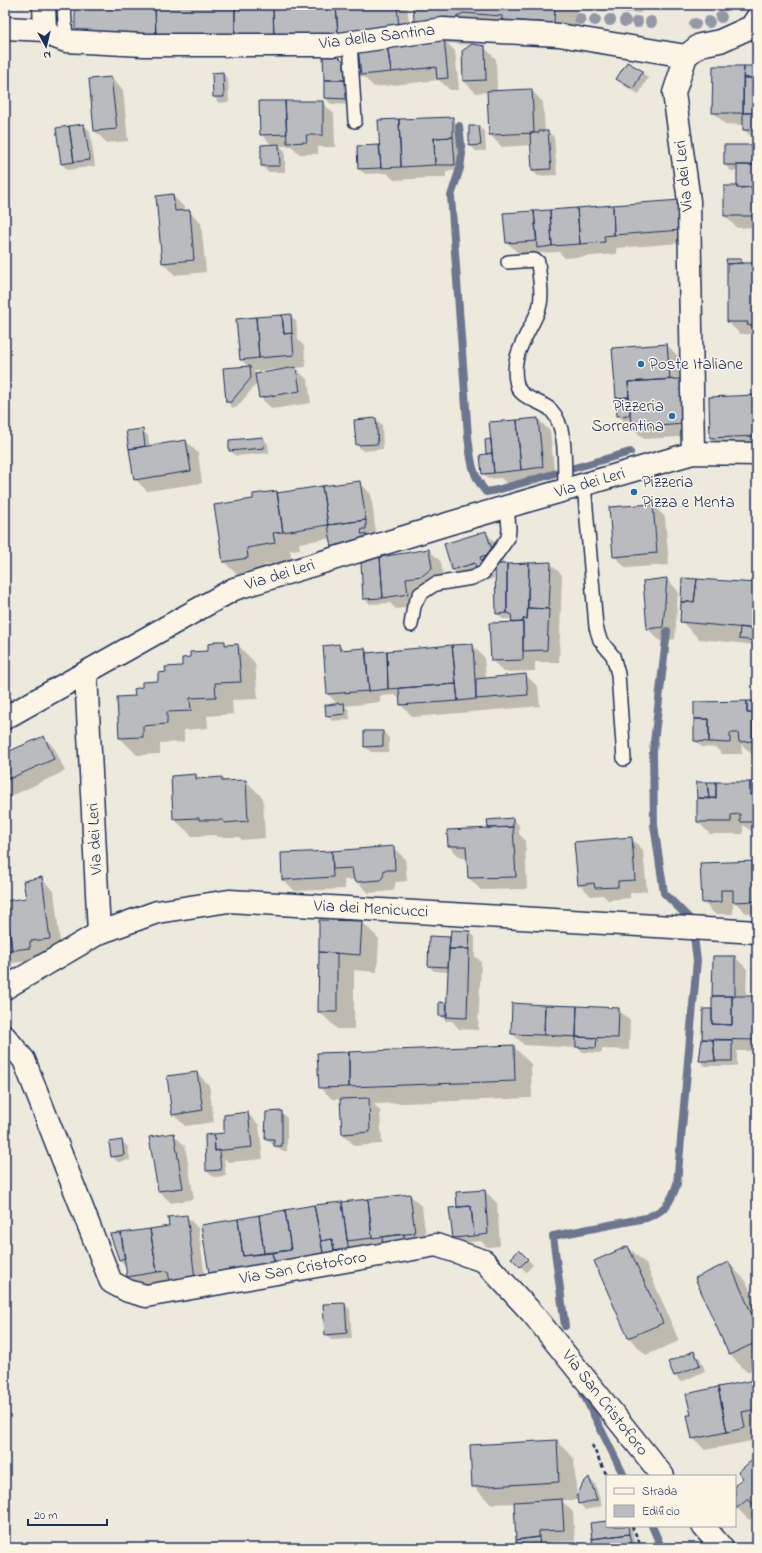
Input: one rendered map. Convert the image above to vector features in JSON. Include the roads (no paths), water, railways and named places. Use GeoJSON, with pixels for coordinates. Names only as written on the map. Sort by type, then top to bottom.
{"type":"FeatureCollection","features":[{"type":"Feature","properties":{"kind":"street"},"geometry":{"type":"LineString","coordinates":[[5,28],[45,30],[44,5]]}},
{"type":"Feature","properties":{"kind":"street"},"geometry":{"type":"LineString","coordinates":[[686,56],[700,45],[720,41],[751,27],[757,18]]}},
{"type":"Feature","properties":{"kind":"street","name":"Via della Santina"},"geometry":{"type":"LineString","coordinates":[[45,30],[52,36],[66,41],[144,45],[333,45],[443,29],[559,36],[686,56]]}},
{"type":"Feature","properties":{"kind":"street","name":"Via dei Leri"},"geometry":{"type":"LineString","coordinates":[[5,718],[234,589],[693,452],[689,201],[674,93],[686,56]]}},
{"type":"Feature","properties":{"kind":"street"},"geometry":{"type":"LineString","coordinates":[[693,452],[757,454]]}},
{"type":"Feature","properties":{"kind":"street","name":"Via dei Leri"},"geometry":{"type":"LineString","coordinates":[[86,673],[99,933]]}},
{"type":"Feature","properties":{"kind":"street","name":"Via dei Menicucci"},"geometry":{"type":"LineString","coordinates":[[5,988],[99,933],[157,912],[229,901],[757,932]]}},
{"type":"Feature","properties":{"kind":"street","name":"Via San Cristoforo"},"geometry":{"type":"LineString","coordinates":[[5,1037],[24,1060],[112,1282],[128,1291],[146,1296],[436,1245],[484,1261],[533,1314],[662,1475]]}},
{"type":"Feature","properties":{"kind":"street"},"geometry":{"type":"LineString","coordinates":[[703,1527],[722,1548]]}},
{"type":"Feature","properties":{"kind":"lane"},"geometry":{"type":"LineString","coordinates":[[64,5],[66,41]]}},
{"type":"Feature","properties":{"kind":"lane"},"geometry":{"type":"LineString","coordinates":[[350,43],[355,121]]}},
{"type":"Feature","properties":{"kind":"lane"},"geometry":{"type":"LineString","coordinates":[[508,262],[534,260],[538,262],[539,310],[521,342],[515,361],[517,386],[522,393],[551,410],[562,428],[575,487],[596,627],[600,640],[613,656],[618,674],[624,759]]}},
{"type":"Feature","properties":{"kind":"lane"},"geometry":{"type":"LineString","coordinates":[[411,625],[414,606],[420,594],[435,584],[472,578],[483,574],[508,538],[509,529],[507,507]]}},
{"type":"Feature","properties":{"kind":"waterway"},"geometry":{"type":"LineString","coordinates":[[459,126],[462,154],[460,168],[451,196],[468,436],[472,466],[477,479],[486,492],[630,452]]}},
{"type":"Feature","properties":{"kind":"waterway"},"geometry":{"type":"LineString","coordinates":[[667,631],[653,751],[654,825],[664,893],[689,918]]}},
{"type":"Feature","properties":{"kind":"waterway"},"geometry":{"type":"LineString","coordinates":[[565,1326],[553,1236],[646,1218],[666,1206],[672,1197],[677,1184],[697,960],[694,937]]}},
{"type":"Feature","properties":{"kind":"waterway"},"geometry":{"type":"LineString","coordinates":[[583,1393],[624,1475]]}},
{"type":"Feature","properties":{"kind":"waterway"},"geometry":{"type":"LineString","coordinates":[[652,1527],[659,1542],[657,1548]]}},
{"type":"Feature","properties":{"kind":"place","name":"Poste Italiane"},"geometry":{"type":"Point","coordinates":[641,364]}},
{"type":"Feature","properties":{"kind":"place","name":"Pizzeria Sorrentina"},"geometry":{"type":"Point","coordinates":[672,416]}},
{"type":"Feature","properties":{"kind":"place","name":"Pizzeria Pizza e Menta"},"geometry":{"type":"Point","coordinates":[634,492]}}]}
